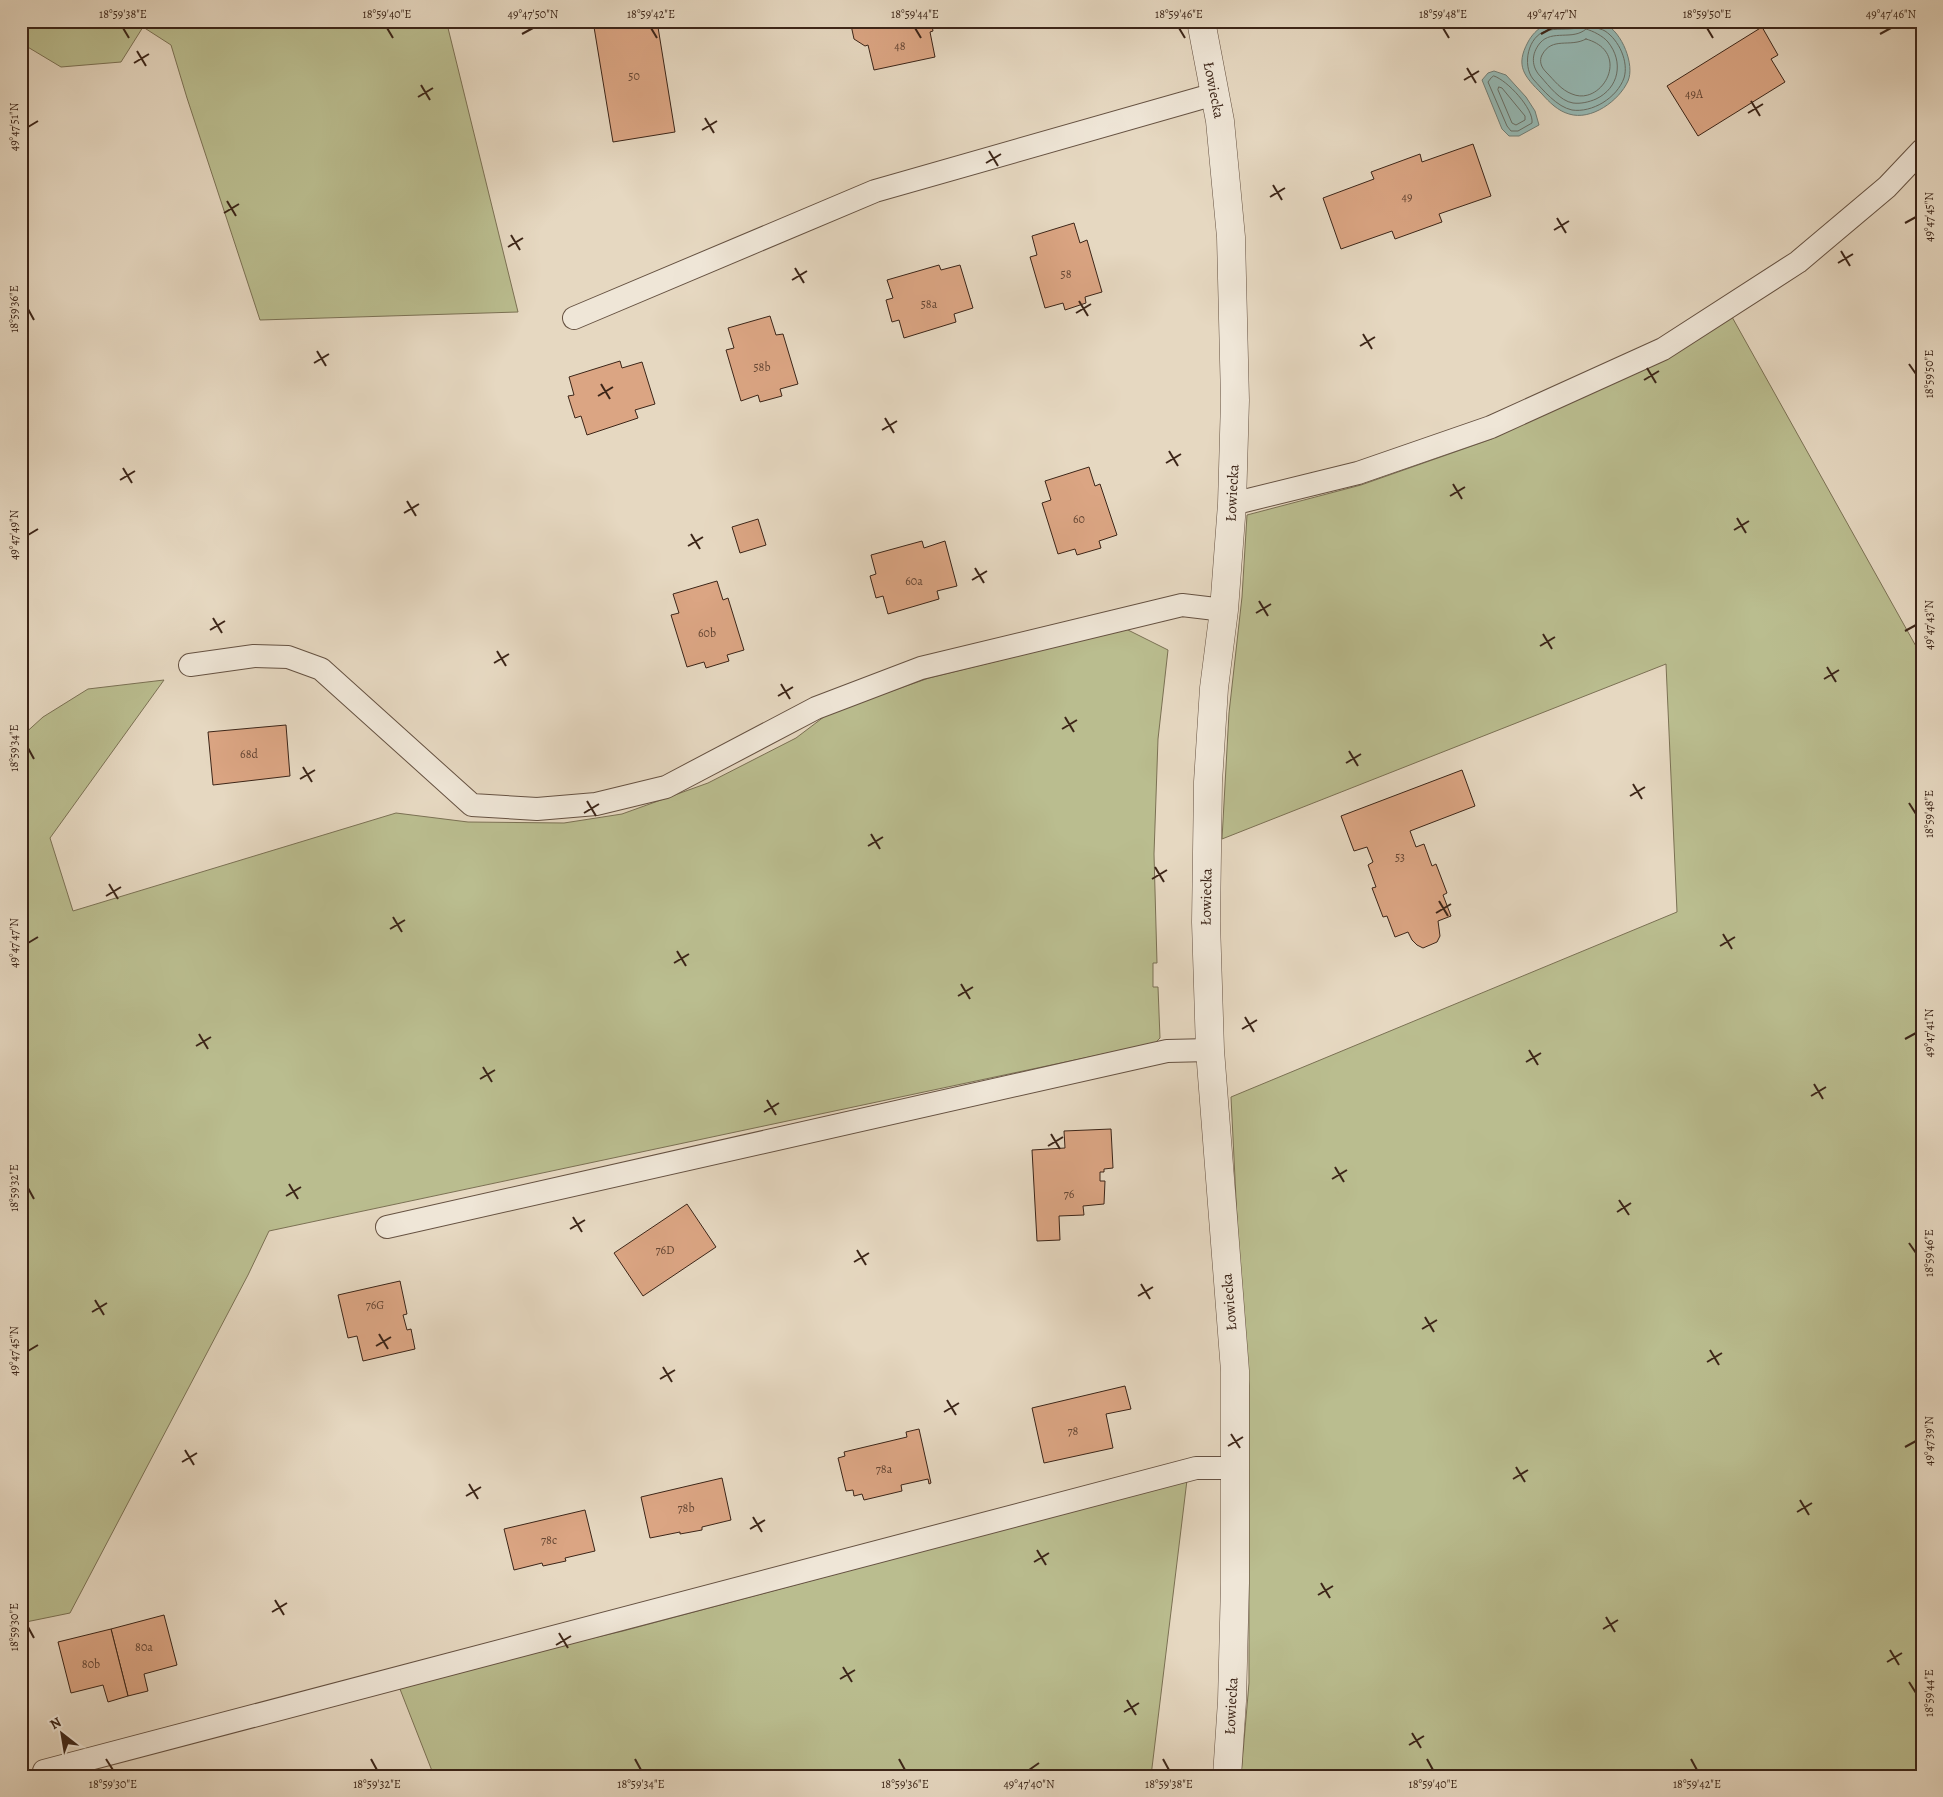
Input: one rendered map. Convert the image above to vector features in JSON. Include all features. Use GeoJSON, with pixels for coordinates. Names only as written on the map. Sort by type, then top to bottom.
{"type":"FeatureCollection","features":[{"type":"Feature","properties":{"kind":"street","name":"Łowiecka"},"geometry":{"type":"LineString","coordinates":[[1201,21],[1220,121],[1231,237],[1235,400],[1232,504],[1224,610],[1214,688],[1208,782],[1206,922],[1210,1050],[1235,1371],[1232,1701],[1227,1776]]}},
{"type":"Feature","properties":{"kind":"lane"},"geometry":{"type":"LineString","coordinates":[[574,318],[875,192],[1215,94]]}},
{"type":"Feature","properties":{"kind":"lane"},"geometry":{"type":"LineString","coordinates":[[1232,504],[1358,474],[1490,427],[1663,349],[1798,262],[1887,187],[1922,150]]}},
{"type":"Feature","properties":{"kind":"lane"},"geometry":{"type":"LineString","coordinates":[[190,665],[254,656],[288,657],[321,669],[472,806],[537,809],[596,804],[666,787],[816,708],[921,668],[1182,605],[1224,610]]}},
{"type":"Feature","properties":{"kind":"lane"},"geometry":{"type":"LineString","coordinates":[[387,1227],[1148,1055],[1167,1051],[1210,1050]]}},
{"type":"Feature","properties":{"kind":"lane"},"geometry":{"type":"LineString","coordinates":[[44,1771],[1196,1468],[1235,1468]]}},
{"type":"Feature","properties":{"kind":"green space"},"geometry":{"type":"Polygon","coordinates":[[[21,21],[470,21],[448,28],[518,312],[260,320],[171,45],[143,27],[121,62],[61,67],[21,43],[21,21]]]}},
{"type":"Feature","properties":{"kind":"green space"},"geometry":{"type":"Polygon","coordinates":[[[1732,317],[1922,657],[1922,1776],[1241,1776],[1249,1683],[1249,1386],[1239,1260],[1231,1097],[1677,912],[1666,664],[1222,839],[1229,713],[1242,597],[1247,515],[1361,485],[1492,439],[1732,317]]]}},
{"type":"Feature","properties":{"kind":"green space"},"geometry":{"type":"Polygon","coordinates":[[[1126,629],[1168,650],[1158,739],[1154,854],[1157,963],[1153,963],[1153,987],[1158,987],[1160,1038],[1155,1043],[269,1231],[248,1275],[70,1613],[21,1623],[21,737],[43,717],[88,689],[164,680],[50,838],[73,911],[396,813],[468,822],[564,823],[622,814],[708,783],[796,738],[829,713],[929,678],[1126,629]]]}},
{"type":"Feature","properties":{"kind":"green space"},"geometry":{"type":"Polygon","coordinates":[[[1187,1480],[1151,1776],[434,1776],[398,1684],[623,1631],[1187,1480]]]}},
{"type":"Feature","properties":{"kind":"water"},"geometry":{"type":"Polygon","coordinates":[[[1554,24],[1605,24],[1617,34],[1622,41],[1628,58],[1630,74],[1628,81],[1618,96],[1603,108],[1586,115],[1569,114],[1554,106],[1530,82],[1523,70],[1522,58],[1529,40],[1542,27],[1554,24]]]}},
{"type":"Feature","properties":{"kind":"water"},"geometry":{"type":"Polygon","coordinates":[[[1494,71],[1506,75],[1526,97],[1535,111],[1539,125],[1519,136],[1509,136],[1502,129],[1482,80],[1488,73],[1494,71]]]}},
{"type":"Feature","properties":{"kind":"building"},"geometry":{"type":"Polygon","coordinates":[[[593,21],[657,21],[675,132],[613,142],[593,21]]]}},
{"type":"Feature","properties":{"kind":"building"},"geometry":{"type":"Polygon","coordinates":[[[853,21],[931,21],[933,31],[930,32],[935,57],[874,70],[868,45],[865,46],[854,39],[851,25],[853,21]]]}},
{"type":"Feature","properties":{"kind":"building"},"geometry":{"type":"Polygon","coordinates":[[[1762,27],[1778,55],[1771,59],[1785,82],[1698,136],[1667,86],[1762,27]]]}},
{"type":"Feature","properties":{"kind":"building"},"geometry":{"type":"Polygon","coordinates":[[[1473,144],[1491,196],[1439,214],[1442,222],[1395,239],[1392,231],[1341,249],[1323,198],[1374,179],[1371,172],[1420,154],[1422,162],[1473,144]]]}},
{"type":"Feature","properties":{"kind":"building"},"geometry":{"type":"Polygon","coordinates":[[[1074,223],[1080,243],[1087,240],[1102,292],[1085,297],[1086,303],[1065,310],[1063,303],[1045,308],[1030,257],[1037,255],[1032,236],[1074,223]]]}},
{"type":"Feature","properties":{"kind":"building"},"geometry":{"type":"Polygon","coordinates":[[[939,265],[941,270],[960,265],[973,308],[954,314],[956,322],[904,338],[899,320],[892,322],[886,300],[893,298],[887,280],[939,265]]]}},
{"type":"Feature","properties":{"kind":"building"},"geometry":{"type":"Polygon","coordinates":[[[770,316],[776,335],[783,334],[798,384],[780,389],[782,396],[760,402],[758,395],[741,401],[726,350],[734,348],[728,328],[770,316]]]}},
{"type":"Feature","properties":{"kind":"building"},"geometry":{"type":"Polygon","coordinates":[[[620,361],[622,368],[642,362],[655,404],[635,410],[638,418],[587,435],[581,416],[575,418],[568,396],[574,395],[569,377],[620,361]]]}},
{"type":"Feature","properties":{"kind":"building"},"geometry":{"type":"Polygon","coordinates":[[[1089,467],[1095,486],[1100,484],[1117,535],[1099,541],[1101,548],[1077,555],[1075,549],[1058,554],[1042,503],[1051,500],[1045,481],[1089,467]]]}},
{"type":"Feature","properties":{"kind":"building"},"geometry":{"type":"Polygon","coordinates":[[[758,519],[766,545],[740,553],[732,527],[758,519]]]}},
{"type":"Feature","properties":{"kind":"building"},"geometry":{"type":"Polygon","coordinates":[[[922,541],[924,548],[945,541],[957,586],[937,591],[939,599],[888,614],[883,596],[876,598],[870,576],[876,574],[871,555],[922,541]]]}},
{"type":"Feature","properties":{"kind":"building"},"geometry":{"type":"Polygon","coordinates":[[[717,581],[723,600],[728,598],[744,650],[727,655],[729,661],[706,668],[704,662],[687,667],[671,615],[679,613],[673,594],[717,581]]]}},
{"type":"Feature","properties":{"kind":"building"},"geometry":{"type":"Polygon","coordinates":[[[286,725],[290,776],[213,785],[208,732],[286,725]]]}},
{"type":"Feature","properties":{"kind":"building"},"geometry":{"type":"Polygon","coordinates":[[[1462,770],[1475,806],[1410,831],[1416,847],[1424,844],[1432,866],[1436,864],[1447,893],[1443,895],[1451,916],[1438,921],[1440,936],[1437,942],[1423,948],[1412,940],[1408,932],[1395,937],[1387,916],[1383,917],[1372,888],[1376,887],[1368,865],[1373,862],[1367,847],[1354,851],[1341,816],[1462,770]]]}},
{"type":"Feature","properties":{"kind":"building"},"geometry":{"type":"Polygon","coordinates":[[[1111,1129],[1113,1168],[1104,1169],[1104,1172],[1100,1172],[1100,1181],[1105,1181],[1104,1204],[1083,1206],[1084,1215],[1059,1216],[1060,1240],[1037,1241],[1032,1150],[1065,1148],[1064,1131],[1111,1129]]]}},
{"type":"Feature","properties":{"kind":"building"},"geometry":{"type":"Polygon","coordinates":[[[687,1204],[716,1247],[643,1296],[614,1253],[687,1204]]]}},
{"type":"Feature","properties":{"kind":"building"},"geometry":{"type":"Polygon","coordinates":[[[400,1281],[407,1314],[403,1315],[407,1330],[411,1329],[415,1349],[363,1361],[357,1336],[348,1338],[338,1295],[400,1281]]]}},
{"type":"Feature","properties":{"kind":"building"},"geometry":{"type":"Polygon","coordinates":[[[1125,1386],[1131,1409],[1106,1414],[1113,1448],[1044,1463],[1032,1408],[1125,1386]]]}},
{"type":"Feature","properties":{"kind":"building"},"geometry":{"type":"Polygon","coordinates":[[[919,1429],[931,1483],[929,1484],[928,1479],[901,1485],[902,1491],[864,1500],[862,1494],[854,1496],[853,1490],[846,1491],[838,1458],[845,1456],[844,1452],[907,1437],[906,1432],[919,1429]]]}},
{"type":"Feature","properties":{"kind":"building"},"geometry":{"type":"Polygon","coordinates":[[[722,1478],[731,1520],[702,1527],[702,1530],[650,1538],[641,1497],[722,1478]]]}},
{"type":"Feature","properties":{"kind":"building"},"geometry":{"type":"Polygon","coordinates":[[[585,1510],[595,1551],[565,1558],[566,1561],[543,1566],[542,1563],[514,1570],[504,1529],[585,1510]]]}},
{"type":"Feature","properties":{"kind":"building"},"geometry":{"type":"Polygon","coordinates":[[[164,1615],[177,1665],[144,1674],[148,1691],[128,1696],[111,1629],[164,1615]]]}},
{"type":"Feature","properties":{"kind":"building"},"geometry":{"type":"Polygon","coordinates":[[[111,1629],[128,1696],[108,1702],[103,1685],[71,1693],[58,1642],[111,1629]]]}}]}
